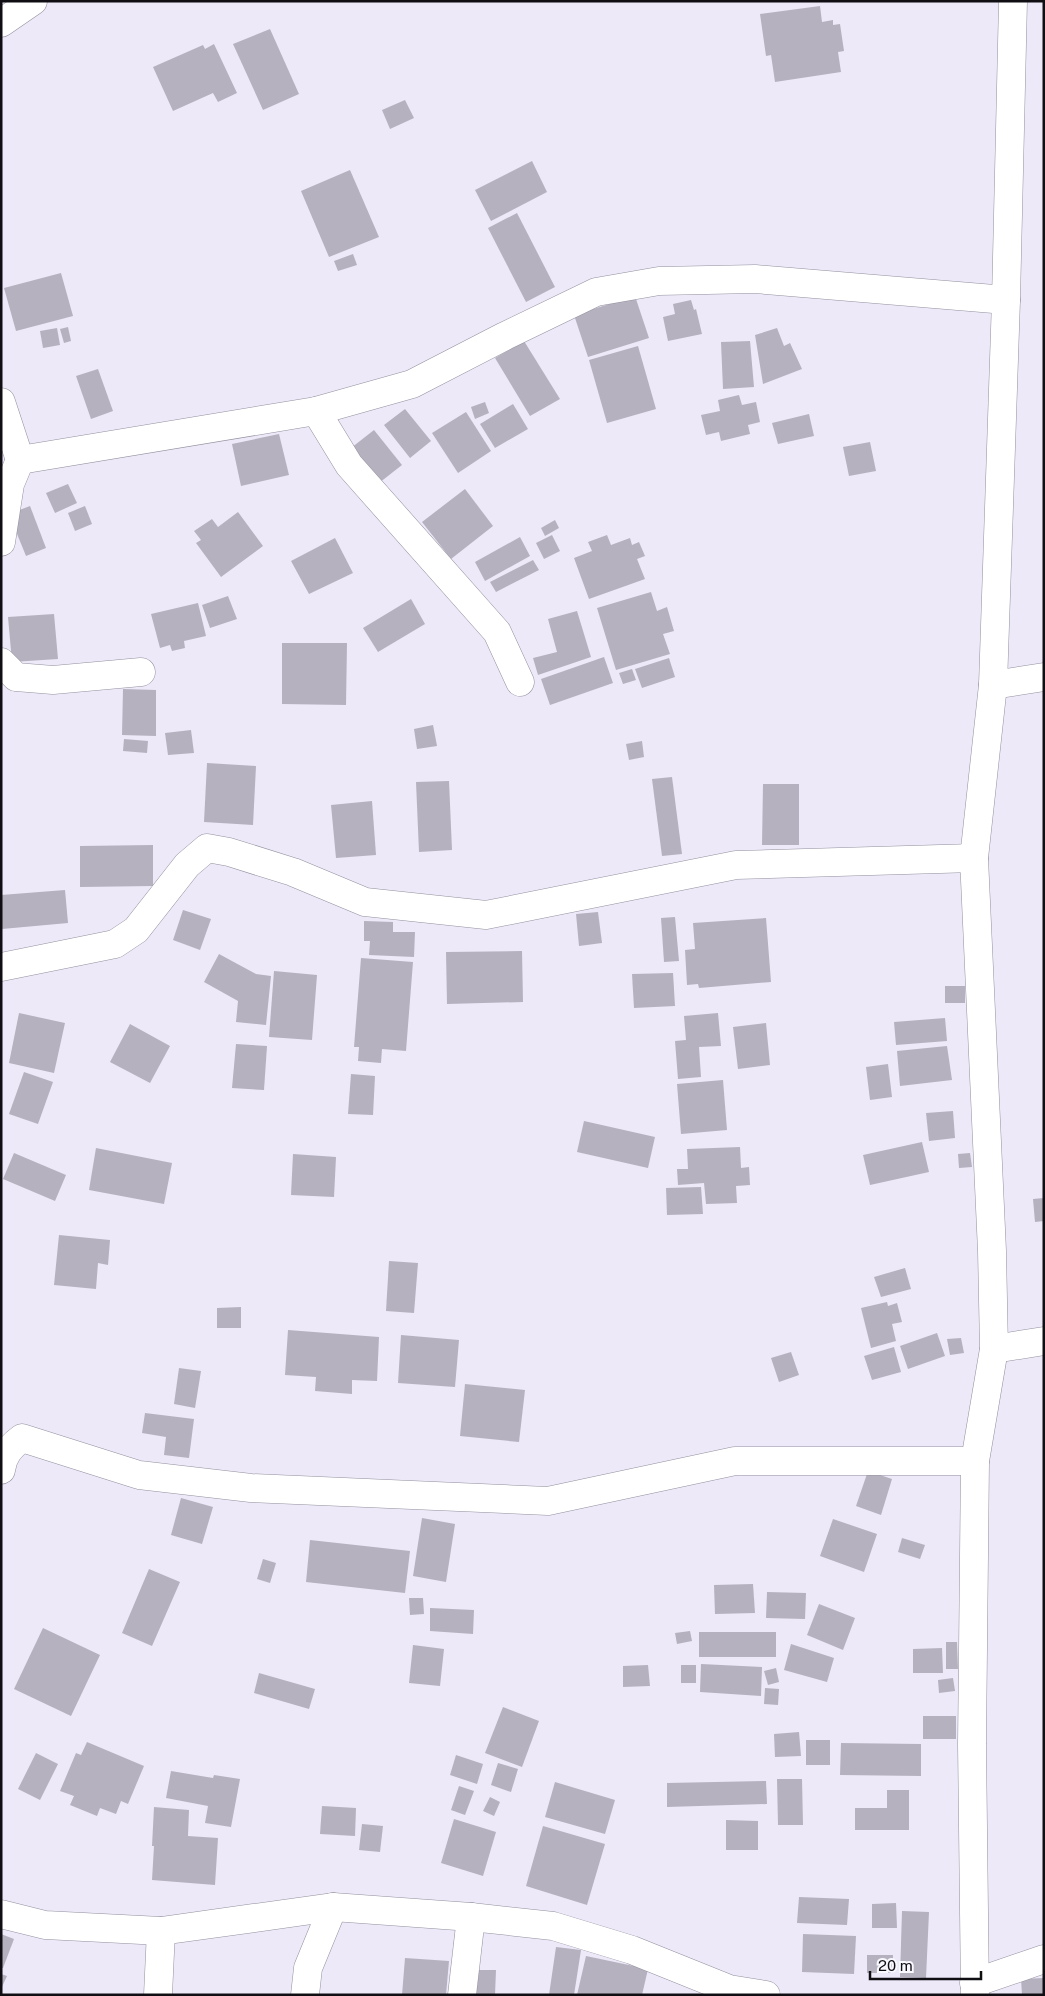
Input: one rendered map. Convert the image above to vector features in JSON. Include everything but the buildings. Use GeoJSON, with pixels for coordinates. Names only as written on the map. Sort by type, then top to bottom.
{"type":"FeatureCollection","features":[{"type":"Feature","properties":{"kind":"street"},"geometry":{"type":"LineString","coordinates":[[1,23],[33,1]]}},
{"type":"Feature","properties":{"kind":"street"},"geometry":{"type":"LineString","coordinates":[[1013,1],[1006,300],[993,685],[974,858],[994,1349],[975,1461],[972,1744],[975,1989],[1044,1959]]}},
{"type":"Feature","properties":{"kind":"street"},"geometry":{"type":"LineString","coordinates":[[20,460],[316,411],[412,384],[596,292],[659,281],[755,279],[1006,300]]}},
{"type":"Feature","properties":{"kind":"street"},"geometry":{"type":"LineString","coordinates":[[1,402],[20,460],[10,484],[1,542]]}},
{"type":"Feature","properties":{"kind":"street"},"geometry":{"type":"LineString","coordinates":[[316,411],[349,465],[497,632],[520,682]]}},
{"type":"Feature","properties":{"kind":"street"},"geometry":{"type":"LineString","coordinates":[[1,662],[16,678],[53,680],[141,672]]}},
{"type":"Feature","properties":{"kind":"street"},"geometry":{"type":"LineString","coordinates":[[993,685],[1044,677]]}},
{"type":"Feature","properties":{"kind":"street"},"geometry":{"type":"LineString","coordinates":[[1,967],[115,944],[136,930],[187,865],[207,848],[229,852],[293,872],[366,902],[486,915],[736,865],[974,858]]}},
{"type":"Feature","properties":{"kind":"street"},"geometry":{"type":"LineString","coordinates":[[994,1349],[1044,1341]]}},
{"type":"Feature","properties":{"kind":"street"},"geometry":{"type":"LineString","coordinates":[[1,1470],[2,1461],[10,1448],[22,1438],[139,1475],[251,1488],[548,1502],[735,1461],[975,1461]]}},
{"type":"Feature","properties":{"kind":"street"},"geometry":{"type":"LineString","coordinates":[[305,1995],[308,1968],[332,1907]]}},
{"type":"Feature","properties":{"kind":"street"},"geometry":{"type":"LineString","coordinates":[[1,1914],[45,1925],[161,1931],[332,1907],[471,1917],[553,1926],[632,1950],[729,1989],[766,1995]]}},
{"type":"Feature","properties":{"kind":"street"},"geometry":{"type":"LineString","coordinates":[[462,1995],[471,1917]]}},
{"type":"Feature","properties":{"kind":"street"},"geometry":{"type":"LineString","coordinates":[[158,1995],[161,1931]]}}]}
